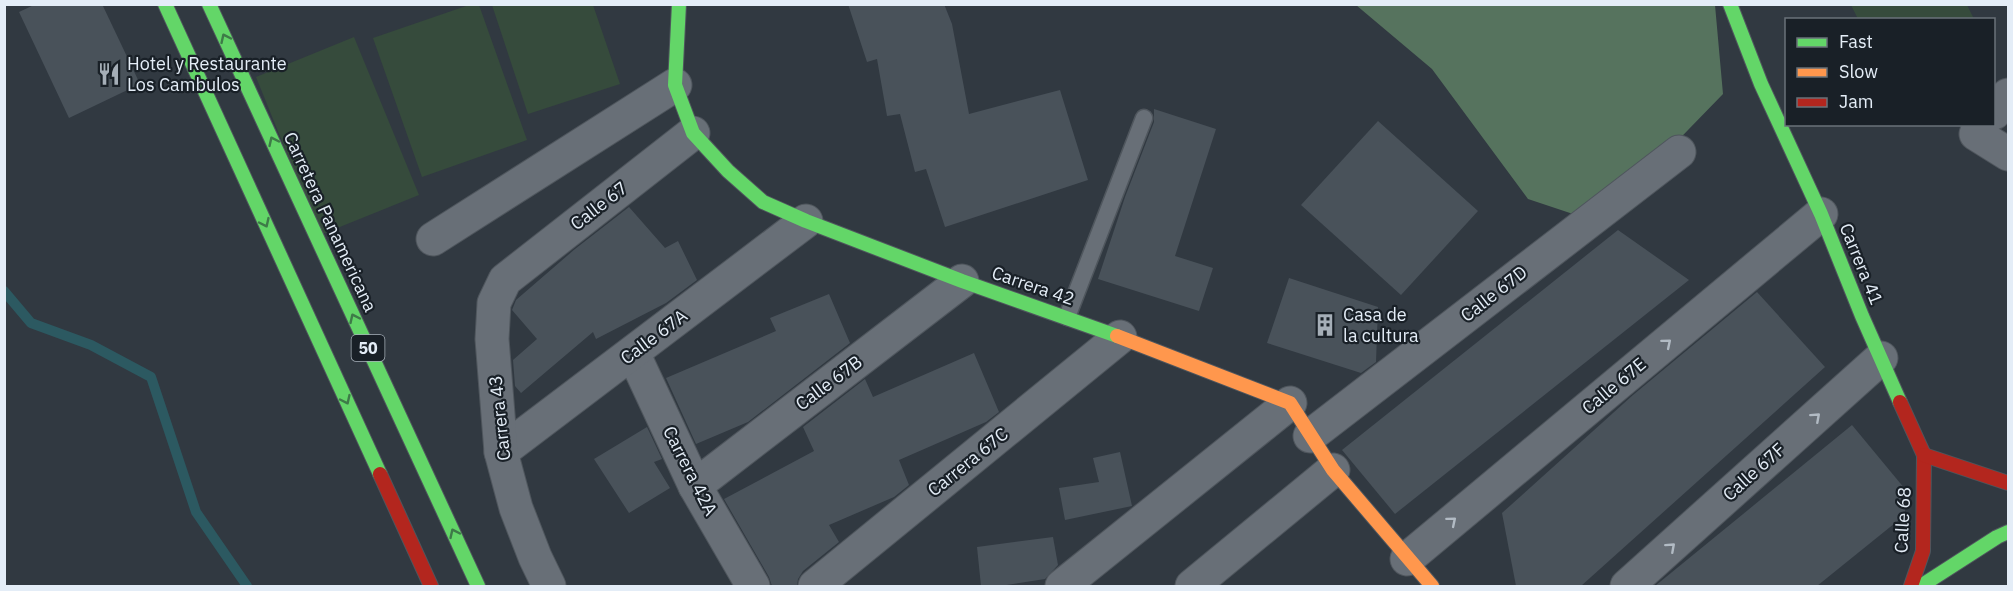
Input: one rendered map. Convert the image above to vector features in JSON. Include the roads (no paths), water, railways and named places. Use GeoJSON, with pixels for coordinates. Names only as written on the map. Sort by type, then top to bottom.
{"type":"FeatureCollection","features":[{"type":"Feature","properties":{"kind":"main road","name":"50"},"geometry":{"type":"LineString","coordinates":[[165,4],[431,586]]}},
{"type":"Feature","properties":{"kind":"main road","name":"Carretera Panamericana"},"geometry":{"type":"LineString","coordinates":[[209,4],[478,586]]}},
{"type":"Feature","properties":{"kind":"main road","name":"Carrera 42"},"geometry":{"type":"LineString","coordinates":[[680,4],[675,85],[693,133],[728,171],[763,202],[962,281],[1067,317],[1290,403]]}},
{"type":"Feature","properties":{"kind":"main road","name":"Carrera 41"},"geometry":{"type":"LineString","coordinates":[[1730,4],[1761,84],[1821,214],[1924,455]]}},
{"type":"Feature","properties":{"kind":"main road"},"geometry":{"type":"LineString","coordinates":[[1290,403],[1333,470],[1432,586]]}},
{"type":"Feature","properties":{"kind":"main road"},"geometry":{"type":"LineString","coordinates":[[1924,455],[2008,483]]}},
{"type":"Feature","properties":{"kind":"main road","name":"Calle 68"},"geometry":{"type":"LineString","coordinates":[[1911,586],[1923,551],[1924,455]]}},
{"type":"Feature","properties":{"kind":"main road"},"geometry":{"type":"LineString","coordinates":[[1921,586],[2008,532]]}},
{"type":"Feature","properties":{"kind":"street"},"geometry":{"type":"LineString","coordinates":[[434,239],[675,85]]}},
{"type":"Feature","properties":{"kind":"street"},"geometry":{"type":"LineString","coordinates":[[1995,111],[2008,95]]}},
{"type":"Feature","properties":{"kind":"street"},"geometry":{"type":"LineString","coordinates":[[1986,126],[2008,154]]}},
{"type":"Feature","properties":{"kind":"street","name":"Calle 67"},"geometry":{"type":"LineString","coordinates":[[505,280],[693,133]]}},
{"type":"Feature","properties":{"kind":"street","name":"Calle 67D"},"geometry":{"type":"LineString","coordinates":[[1310,436],[1679,152]]}},
{"type":"Feature","properties":{"kind":"street","name":"Calle 67E"},"geometry":{"type":"LineString","coordinates":[[1407,559],[1821,214]]}},
{"type":"Feature","properties":{"kind":"street","name":"Calle 67A"},"geometry":{"type":"LineString","coordinates":[[501,452],[806,221]]}},
{"type":"Feature","properties":{"kind":"street","name":"Carrera 43"},"geometry":{"type":"LineString","coordinates":[[505,280],[494,303],[492,339],[501,452],[516,508],[534,557],[549,586]]}},
{"type":"Feature","properties":{"kind":"street","name":"Calle 67B"},"geometry":{"type":"LineString","coordinates":[[695,486],[962,281]]}},
{"type":"Feature","properties":{"kind":"street","name":"Carrera 67C"},"geometry":{"type":"LineString","coordinates":[[815,586],[1120,337]]}},
{"type":"Feature","properties":{"kind":"street","name":"Carrera 42A"},"geometry":{"type":"LineString","coordinates":[[633,353],[695,486],[753,586]]}},
{"type":"Feature","properties":{"kind":"street","name":"Calle 67F"},"geometry":{"type":"LineString","coordinates":[[1627,586],[1881,358]]}},
{"type":"Feature","properties":{"kind":"street"},"geometry":{"type":"LineString","coordinates":[[1062,586],[1290,403]]}},
{"type":"Feature","properties":{"kind":"street"},"geometry":{"type":"LineString","coordinates":[[1192,586],[1333,470]]}},
{"type":"Feature","properties":{"kind":"lane"},"geometry":{"type":"LineString","coordinates":[[1067,317],[1144,118]]}},
{"type":"Feature","properties":{"kind":"waterway"},"geometry":{"type":"LineString","coordinates":[[4,291],[31,323],[91,345],[151,377],[196,512],[247,586]]}},
{"type":"Feature","properties":{"kind":"place","name":"Hotel y Restaurante Los Cambulos"},"geometry":{"type":"Point","coordinates":[109,74]}},
{"type":"Feature","properties":{"kind":"place","name":"Casa de la cultura"},"geometry":{"type":"Point","coordinates":[1325,325]}}]}
